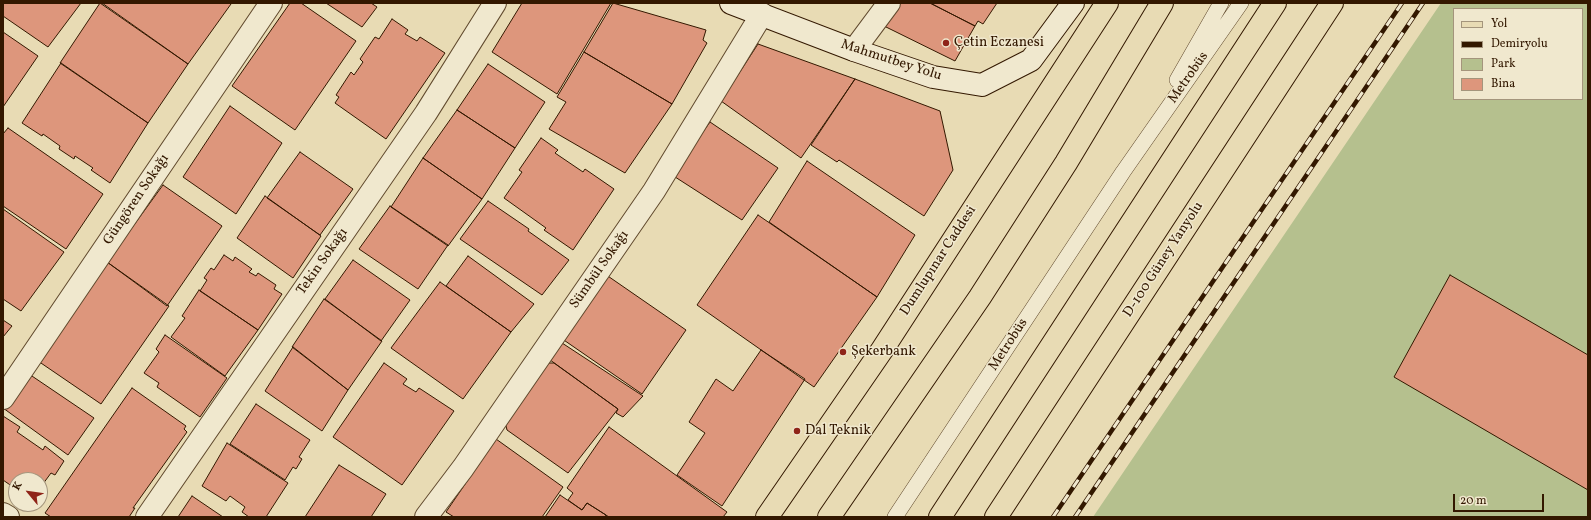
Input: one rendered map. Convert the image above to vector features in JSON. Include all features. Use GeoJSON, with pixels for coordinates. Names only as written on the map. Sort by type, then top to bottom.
{"type":"FeatureCollection","features":[{"type":"Feature","properties":{"kind":"main road","name":"Dumlupınar Caddesi"},"geometry":{"type":"LineString","coordinates":[[767,517],[882,350],[1107,3]]}},
{"type":"Feature","properties":{"kind":"main road"},"geometry":{"type":"LineString","coordinates":[[829,517],[980,297],[1066,163],[1162,3]]}},
{"type":"Feature","properties":{"kind":"main road"},"geometry":{"type":"LineString","coordinates":[[940,517],[1275,3]]}},
{"type":"Feature","properties":{"kind":"main road","name":"D-100 Güney Yanyolu"},"geometry":{"type":"LineString","coordinates":[[996,517],[1332,3]]}},
{"type":"Feature","properties":{"kind":"street","name":"Güngören Sokağı"},"geometry":{"type":"LineString","coordinates":[[3,398],[271,3]]}},
{"type":"Feature","properties":{"kind":"street","name":"Tekin Sokağı"},"geometry":{"type":"LineString","coordinates":[[147,517],[426,113],[495,3]]}},
{"type":"Feature","properties":{"kind":"street","name":"Mahmutbey Yolu"},"geometry":{"type":"LineString","coordinates":[[731,3],[854,50],[933,77],[982,85],[1031,60],[1073,3]]}},
{"type":"Feature","properties":{"kind":"street"},"geometry":{"type":"LineString","coordinates":[[854,50],[889,3]]}},
{"type":"Feature","properties":{"kind":"street","name":"Sümbül Sokağı"},"geometry":{"type":"LineString","coordinates":[[426,517],[463,468],[654,191],[762,14]]}},
{"type":"Feature","properties":{"kind":"street"},"geometry":{"type":"LineString","coordinates":[[3,514],[8,517]]}},
{"type":"Feature","properties":{"kind":"lane","name":"Metrobüs"},"geometry":{"type":"LineString","coordinates":[[1123,172],[1221,3]]}},
{"type":"Feature","properties":{"kind":"lane","name":"Metrobüs"},"geometry":{"type":"LineString","coordinates":[[895,517],[1123,172],[1241,3]]}},
{"type":"Feature","properties":{"kind":"green space"},"geometry":{"type":"Polygon","coordinates":[[[1441,3],[1588,3],[1588,517],[1093,517],[1441,3]]]}},
{"type":"Feature","properties":{"kind":"building"},"geometry":{"type":"Polygon","coordinates":[[[3,3],[81,3],[48,47],[3,16],[3,3]]]}},
{"type":"Feature","properties":{"kind":"building"},"geometry":{"type":"Polygon","coordinates":[[[100,3],[188,64],[148,123],[60,63],[100,3]]]}},
{"type":"Feature","properties":{"kind":"building"},"geometry":{"type":"Polygon","coordinates":[[[102,3],[229,3],[231,4],[188,64],[102,3]]]}},
{"type":"Feature","properties":{"kind":"building"},"geometry":{"type":"Polygon","coordinates":[[[290,3],[301,3],[356,41],[295,130],[232,86],[290,3]]]}},
{"type":"Feature","properties":{"kind":"building"},"geometry":{"type":"Polygon","coordinates":[[[326,3],[371,3],[377,7],[362,27],[326,3]]]}},
{"type":"Feature","properties":{"kind":"building"},"geometry":{"type":"Polygon","coordinates":[[[522,3],[611,3],[557,94],[492,52],[522,3]]]}},
{"type":"Feature","properties":{"kind":"building"},"geometry":{"type":"Polygon","coordinates":[[[613,3],[706,30],[703,40],[707,43],[672,104],[584,52],[613,3]]]}},
{"type":"Feature","properties":{"kind":"building"},"geometry":{"type":"Polygon","coordinates":[[[900,3],[930,3],[975,26],[955,61],[884,26],[900,3]]]}},
{"type":"Feature","properties":{"kind":"building"},"geometry":{"type":"Polygon","coordinates":[[[930,3],[997,3],[983,24],[978,21],[975,26],[930,3]]]}},
{"type":"Feature","properties":{"kind":"building"},"geometry":{"type":"Polygon","coordinates":[[[392,19],[408,30],[405,34],[417,41],[420,37],[445,53],[386,139],[335,103],[339,97],[336,95],[351,72],[354,75],[363,62],[360,59],[375,37],[379,39],[392,19]]]}},
{"type":"Feature","properties":{"kind":"building"},"geometry":{"type":"Polygon","coordinates":[[[3,32],[38,56],[3,107],[3,32]]]}},
{"type":"Feature","properties":{"kind":"building"},"geometry":{"type":"Polygon","coordinates":[[[758,44],[855,79],[801,158],[721,101],[758,44]]]}},
{"type":"Feature","properties":{"kind":"building"},"geometry":{"type":"Polygon","coordinates":[[[584,52],[672,104],[625,173],[549,129],[566,102],[557,97],[584,52]]]}},
{"type":"Feature","properties":{"kind":"building"},"geometry":{"type":"Polygon","coordinates":[[[61,63],[148,123],[110,183],[91,170],[93,168],[75,156],[74,159],[59,149],[60,146],[43,134],[42,136],[22,123],[61,63]]]}},
{"type":"Feature","properties":{"kind":"building"},"geometry":{"type":"Polygon","coordinates":[[[488,64],[545,102],[515,148],[457,110],[488,64]]]}},
{"type":"Feature","properties":{"kind":"building"},"geometry":{"type":"Polygon","coordinates":[[[855,79],[940,111],[953,170],[924,216],[839,160],[837,162],[811,145],[855,79]]]}},
{"type":"Feature","properties":{"kind":"building"},"geometry":{"type":"Polygon","coordinates":[[[230,106],[282,143],[236,214],[183,177],[230,106]]]}},
{"type":"Feature","properties":{"kind":"building"},"geometry":{"type":"Polygon","coordinates":[[[457,110],[515,148],[482,199],[423,158],[457,110]]]}},
{"type":"Feature","properties":{"kind":"building"},"geometry":{"type":"Polygon","coordinates":[[[710,122],[778,168],[742,220],[672,175],[710,122]]]}},
{"type":"Feature","properties":{"kind":"building"},"geometry":{"type":"Polygon","coordinates":[[[8,128],[103,194],[66,249],[3,206],[3,134],[8,128]]]}},
{"type":"Feature","properties":{"kind":"building"},"geometry":{"type":"Polygon","coordinates":[[[541,138],[558,150],[555,153],[583,172],[585,169],[614,189],[573,250],[544,230],[546,228],[504,198],[522,172],[519,170],[541,138]]]}},
{"type":"Feature","properties":{"kind":"building"},"geometry":{"type":"Polygon","coordinates":[[[300,152],[353,189],[320,235],[267,198],[300,152]]]}},
{"type":"Feature","properties":{"kind":"building"},"geometry":{"type":"Polygon","coordinates":[[[423,158],[482,199],[448,246],[391,207],[423,158]]]}},
{"type":"Feature","properties":{"kind":"building"},"geometry":{"type":"Polygon","coordinates":[[[807,161],[915,235],[877,297],[769,222],[807,161]]]}},
{"type":"Feature","properties":{"kind":"building"},"geometry":{"type":"Polygon","coordinates":[[[163,185],[222,226],[167,306],[107,262],[163,185]]]}},
{"type":"Feature","properties":{"kind":"building"},"geometry":{"type":"Polygon","coordinates":[[[265,196],[321,236],[293,278],[237,238],[265,196]]]}},
{"type":"Feature","properties":{"kind":"building"},"geometry":{"type":"Polygon","coordinates":[[[488,201],[529,229],[528,231],[569,260],[542,295],[460,239],[488,201]]]}},
{"type":"Feature","properties":{"kind":"building"},"geometry":{"type":"Polygon","coordinates":[[[390,206],[448,245],[418,289],[359,249],[390,206]]]}},
{"type":"Feature","properties":{"kind":"building"},"geometry":{"type":"Polygon","coordinates":[[[3,209],[64,252],[21,311],[3,299],[3,209]]]}},
{"type":"Feature","properties":{"kind":"building"},"geometry":{"type":"Polygon","coordinates":[[[758,215],[877,297],[814,387],[697,305],[758,215]]]}},
{"type":"Feature","properties":{"kind":"building"},"geometry":{"type":"Polygon","coordinates":[[[224,255],[233,261],[235,257],[252,269],[249,272],[256,276],[258,273],[276,285],[274,289],[282,294],[258,330],[200,291],[207,280],[204,278],[211,268],[214,270],[224,255]]]}},
{"type":"Feature","properties":{"kind":"building"},"geometry":{"type":"Polygon","coordinates":[[[468,256],[534,304],[511,332],[446,286],[468,256]]]}},
{"type":"Feature","properties":{"kind":"building"},"geometry":{"type":"Polygon","coordinates":[[[353,260],[410,300],[381,341],[325,299],[353,260]]]}},
{"type":"Feature","properties":{"kind":"building"},"geometry":{"type":"Polygon","coordinates":[[[107,262],[169,306],[101,404],[38,361],[107,262]]]}},
{"type":"Feature","properties":{"kind":"building"},"geometry":{"type":"Polygon","coordinates":[[[602,272],[686,330],[642,394],[558,336],[602,272]]]}},
{"type":"Feature","properties":{"kind":"building"},"geometry":{"type":"Polygon","coordinates":[[[1450,275],[1588,355],[1588,490],[1394,377],[1450,275]]]}},
{"type":"Feature","properties":{"kind":"building"},"geometry":{"type":"Polygon","coordinates":[[[440,282],[511,332],[463,399],[391,348],[440,282]]]}},
{"type":"Feature","properties":{"kind":"building"},"geometry":{"type":"Polygon","coordinates":[[[199,290],[258,330],[225,376],[171,337],[185,318],[182,316],[199,290]]]}},
{"type":"Feature","properties":{"kind":"building"},"geometry":{"type":"Polygon","coordinates":[[[324,299],[382,341],[348,390],[292,347],[324,299]]]}},
{"type":"Feature","properties":{"kind":"building"},"geometry":{"type":"Polygon","coordinates":[[[3,320],[12,326],[3,337],[3,320]]]}},
{"type":"Feature","properties":{"kind":"building"},"geometry":{"type":"Polygon","coordinates":[[[165,335],[227,378],[200,417],[157,387],[159,383],[144,373],[159,352],[156,349],[165,335]]]}},
{"type":"Feature","properties":{"kind":"building"},"geometry":{"type":"Polygon","coordinates":[[[559,341],[643,396],[623,417],[616,413],[618,409],[546,357],[559,341]]]}},
{"type":"Feature","properties":{"kind":"building"},"geometry":{"type":"Polygon","coordinates":[[[293,347],[348,390],[322,431],[265,391],[293,347]]]}},
{"type":"Feature","properties":{"kind":"building"},"geometry":{"type":"Polygon","coordinates":[[[761,350],[805,379],[722,506],[677,475],[705,433],[689,422],[716,379],[733,391],[761,350]]]}},
{"type":"Feature","properties":{"kind":"building"},"geometry":{"type":"Polygon","coordinates":[[[384,363],[407,379],[403,384],[416,392],[419,388],[454,411],[402,485],[333,437],[384,363]]]}},
{"type":"Feature","properties":{"kind":"building"},"geometry":{"type":"Polygon","coordinates":[[[541,363],[554,363],[618,409],[568,473],[507,430],[505,422],[541,363]]]}},
{"type":"Feature","properties":{"kind":"building"},"geometry":{"type":"Polygon","coordinates":[[[26,372],[94,418],[68,455],[3,408],[26,372]]]}},
{"type":"Feature","properties":{"kind":"building"},"geometry":{"type":"Polygon","coordinates":[[[132,388],[186,426],[184,429],[187,432],[133,508],[135,508],[129,517],[51,517],[45,513],[48,512],[48,509],[132,388]]]}},
{"type":"Feature","properties":{"kind":"building"},"geometry":{"type":"Polygon","coordinates":[[[256,404],[310,440],[299,457],[302,459],[296,469],[293,467],[285,480],[230,444],[256,404]]]}},
{"type":"Feature","properties":{"kind":"building"},"geometry":{"type":"Polygon","coordinates":[[[3,416],[20,427],[17,432],[43,450],[45,446],[64,461],[55,475],[51,473],[48,477],[48,472],[8,472],[8,483],[3,480],[3,416]]]}},
{"type":"Feature","properties":{"kind":"building"},"geometry":{"type":"Polygon","coordinates":[[[609,427],[727,512],[723,517],[609,517],[587,503],[582,510],[568,500],[573,493],[567,488],[609,427]]]}},
{"type":"Feature","properties":{"kind":"building"},"geometry":{"type":"Polygon","coordinates":[[[496,439],[563,487],[542,517],[454,517],[446,512],[496,439]]]}},
{"type":"Feature","properties":{"kind":"building"},"geometry":{"type":"Polygon","coordinates":[[[227,443],[288,483],[266,517],[249,517],[242,512],[245,507],[230,496],[226,501],[202,486],[227,443]]]}},
{"type":"Feature","properties":{"kind":"building"},"geometry":{"type":"Polygon","coordinates":[[[339,465],[386,494],[371,517],[305,517],[339,465]]]}},
{"type":"Feature","properties":{"kind":"building"},"geometry":{"type":"Polygon","coordinates":[[[560,495],[582,510],[587,503],[606,515],[605,517],[545,517],[560,495]]]}},
{"type":"Feature","properties":{"kind":"building"},"geometry":{"type":"Polygon","coordinates":[[[192,496],[223,517],[178,517],[192,496]]]}},
{"type":"Feature","properties":{"kind":"railway"},"geometry":{"type":"LineString","coordinates":[[1053,517],[1402,3]]}},
{"type":"Feature","properties":{"kind":"railway"},"geometry":{"type":"LineString","coordinates":[[1075,517],[1423,3]]}},
{"type":"Feature","properties":{"kind":"place","name":"Çetin Eczanesi"},"geometry":{"type":"Point","coordinates":[946,43]}},
{"type":"Feature","properties":{"kind":"place","name":"Şekerbank"},"geometry":{"type":"Point","coordinates":[843,352]}},
{"type":"Feature","properties":{"kind":"place","name":"Dal Teknik"},"geometry":{"type":"Point","coordinates":[797,431]}}]}
